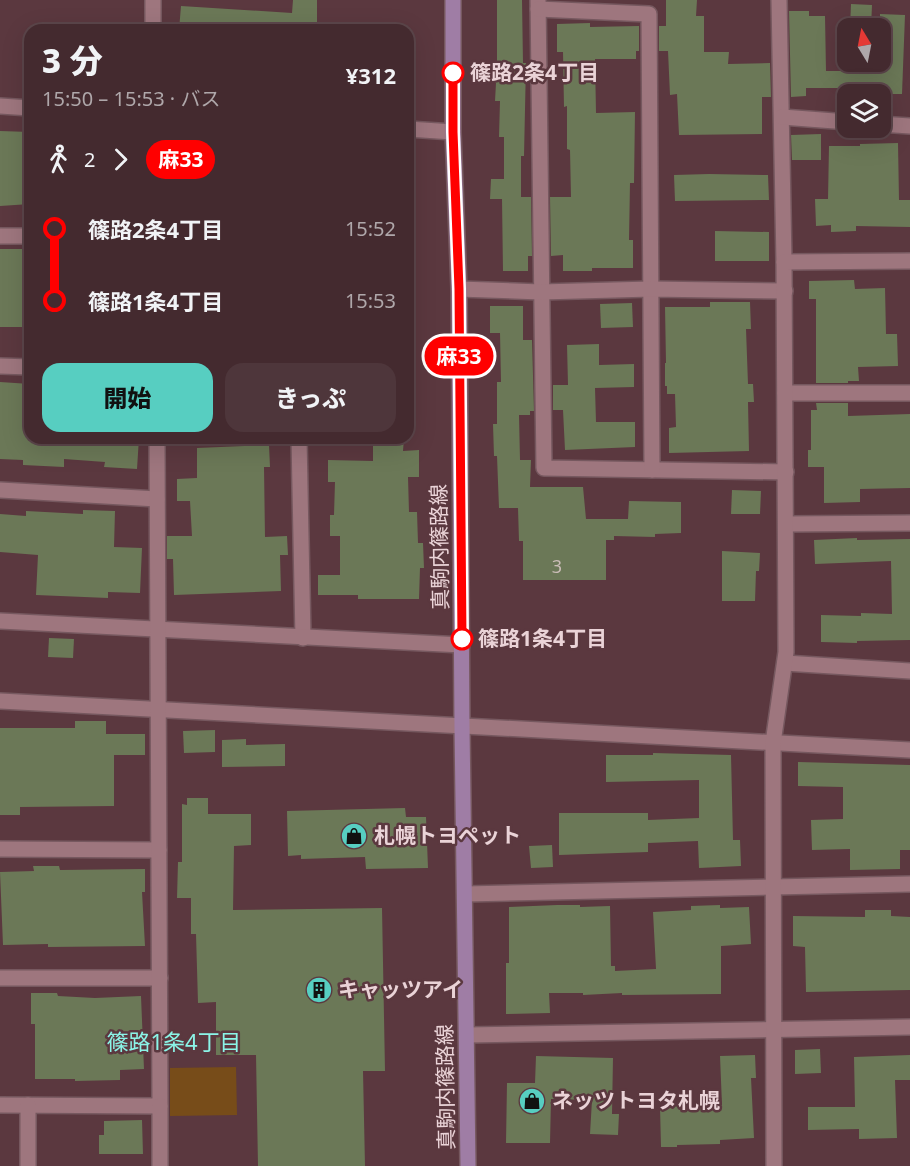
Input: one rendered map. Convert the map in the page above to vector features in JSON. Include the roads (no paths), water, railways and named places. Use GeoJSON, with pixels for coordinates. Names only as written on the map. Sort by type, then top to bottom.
{"type":"FeatureCollection","features":[{"type":"Feature","properties":{"kind":"main road","name":"真駒内篠路線"},"geometry":{"type":"LineString","coordinates":[[453,0],[453,132],[459,289],[468,1166]]}},
{"type":"Feature","properties":{"kind":"street"},"geometry":{"type":"LineString","coordinates":[[153,0],[153,24]]}},
{"type":"Feature","properties":{"kind":"street"},"geometry":{"type":"LineString","coordinates":[[774,1166],[772,743],[785,663],[786,524],[785,291],[779,0]]}},
{"type":"Feature","properties":{"kind":"street"},"geometry":{"type":"LineString","coordinates":[[652,470],[649,14],[538,5],[544,468],[652,470],[786,472]]}},
{"type":"Feature","properties":{"kind":"street"},"geometry":{"type":"LineString","coordinates":[[0,106],[24,108]]}},
{"type":"Feature","properties":{"kind":"street"},"geometry":{"type":"LineString","coordinates":[[782,117],[837,121]]}},
{"type":"Feature","properties":{"kind":"street"},"geometry":{"type":"LineString","coordinates":[[891,125],[910,126]]}},
{"type":"Feature","properties":{"kind":"street"},"geometry":{"type":"LineString","coordinates":[[414,129],[453,132]]}},
{"type":"Feature","properties":{"kind":"street"},"geometry":{"type":"LineString","coordinates":[[0,236],[24,236]]}},
{"type":"Feature","properties":{"kind":"street"},"geometry":{"type":"LineString","coordinates":[[784,262],[910,261]]}},
{"type":"Feature","properties":{"kind":"street"},"geometry":{"type":"LineString","coordinates":[[459,289],[541,292],[651,289],[785,291]]}},
{"type":"Feature","properties":{"kind":"street"},"geometry":{"type":"LineString","coordinates":[[0,366],[24,367]]}},
{"type":"Feature","properties":{"kind":"street"},"geometry":{"type":"LineString","coordinates":[[785,393],[910,393]]}},
{"type":"Feature","properties":{"kind":"street"},"geometry":{"type":"LineString","coordinates":[[157,444],[160,1166]]}},
{"type":"Feature","properties":{"kind":"street"},"geometry":{"type":"LineString","coordinates":[[299,444],[303,638]]}},
{"type":"Feature","properties":{"kind":"street"},"geometry":{"type":"LineString","coordinates":[[0,490],[157,499]]}},
{"type":"Feature","properties":{"kind":"street"},"geometry":{"type":"LineString","coordinates":[[786,524],[910,523]]}},
{"type":"Feature","properties":{"kind":"street"},"geometry":{"type":"LineString","coordinates":[[0,621],[462,645]]}},
{"type":"Feature","properties":{"kind":"street"},"geometry":{"type":"LineString","coordinates":[[785,663],[910,670]]}},
{"type":"Feature","properties":{"kind":"street"},"geometry":{"type":"LineString","coordinates":[[0,701],[910,750]]}},
{"type":"Feature","properties":{"kind":"street"},"geometry":{"type":"LineString","coordinates":[[0,849],[159,850]]}},
{"type":"Feature","properties":{"kind":"street"},"geometry":{"type":"LineString","coordinates":[[465,894],[910,884]]}},
{"type":"Feature","properties":{"kind":"street"},"geometry":{"type":"LineString","coordinates":[[0,978],[160,978]]}},
{"type":"Feature","properties":{"kind":"street"},"geometry":{"type":"LineString","coordinates":[[466,1035],[910,1027]]}},
{"type":"Feature","properties":{"kind":"street"},"geometry":{"type":"LineString","coordinates":[[0,1105],[160,1106]]}},
{"type":"Feature","properties":{"kind":"street"},"geometry":{"type":"LineString","coordinates":[[28,1105],[28,1166]]}},
{"type":"Feature","properties":{"kind":"place","name":"篠路2条4丁目"},"geometry":{"type":"Point","coordinates":[453,73]}},
{"type":"Feature","properties":{"kind":"place","name":"篠路1条4丁目"},"geometry":{"type":"Point","coordinates":[462,639]}},
{"type":"Feature","properties":{"kind":"place","name":"札幌トヨペット"},"geometry":{"type":"Point","coordinates":[354,836]}},
{"type":"Feature","properties":{"kind":"place","name":"キャッツアイ"},"geometry":{"type":"Point","coordinates":[319,990]}},
{"type":"Feature","properties":{"kind":"place","name":"ネッツトヨタ札幌"},"geometry":{"type":"Point","coordinates":[532,1101]}},
{"type":"Feature","properties":{"kind":"district","name":"篠路1条4丁目"},"geometry":{"type":"Point","coordinates":[174,1042]}}]}
